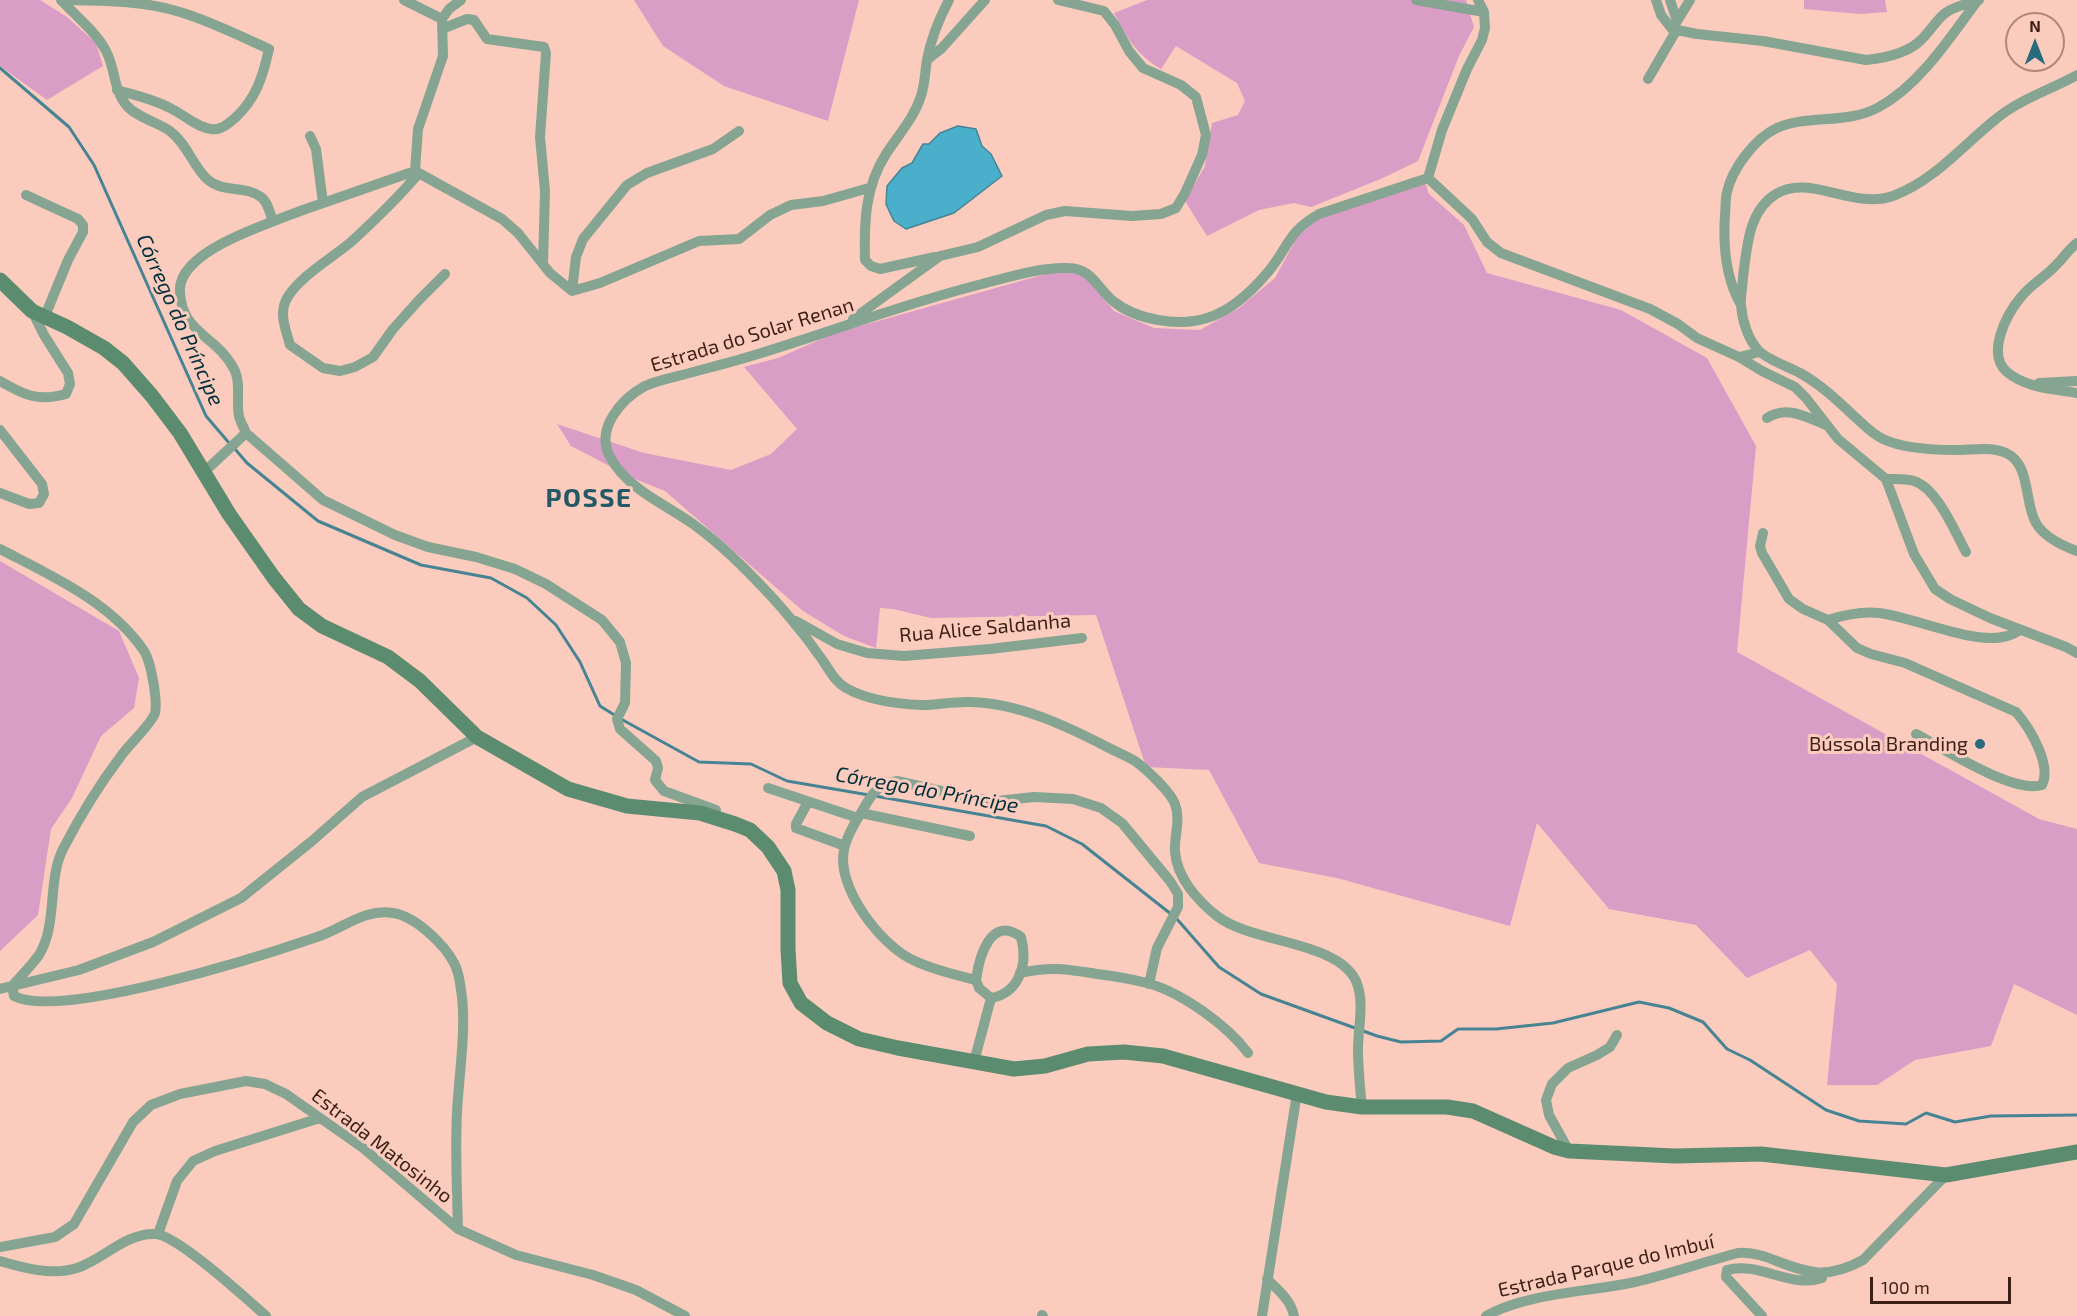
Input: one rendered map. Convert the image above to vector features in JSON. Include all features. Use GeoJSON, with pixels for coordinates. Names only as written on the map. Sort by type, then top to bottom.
{"type":"FeatureCollection","features":[{"type":"Feature","properties":{"kind":"street"},"geometry":{"type":"LineString","coordinates":[[117,90],[171,108],[203,128],[214,130],[226,126],[247,107],[262,78],[269,49],[179,11],[124,1],[61,0],[94,34],[106,51],[113,68],[117,90],[128,107],[170,131],[186,146],[207,179],[220,188],[254,193],[261,197],[273,221]]}},
{"type":"Feature","properties":{"kind":"street"},"geometry":{"type":"LineString","coordinates":[[404,0],[442,24],[467,19],[474,20],[487,39],[506,43],[540,45],[544,48],[546,53],[540,136],[545,191],[543,263]]}},
{"type":"Feature","properties":{"kind":"street"},"geometry":{"type":"LineString","coordinates":[[445,274],[399,322],[373,357],[355,368],[340,371],[323,368],[290,345],[282,318],[286,300],[300,283],[396,200],[417,172],[418,129],[443,56],[442,24],[449,9],[461,0]]}},
{"type":"Feature","properties":{"kind":"street"},"geometry":{"type":"LineString","coordinates":[[949,0],[931,41],[922,93],[913,116],[885,156],[869,188],[866,209],[865,260],[871,266],[880,269],[978,247],[1046,215],[1065,211],[1132,216],[1169,212],[1176,208],[1202,155],[1206,135],[1196,97],[1181,85],[1143,68],[1104,12],[1096,8],[1058,0]]}},
{"type":"Feature","properties":{"kind":"street"},"geometry":{"type":"LineString","coordinates":[[927,59],[942,48],[985,0]]}},
{"type":"Feature","properties":{"kind":"street"},"geometry":{"type":"LineString","coordinates":[[1416,0],[1484,12]]}},
{"type":"Feature","properties":{"kind":"street"},"geometry":{"type":"LineString","coordinates":[[1478,0],[1484,12],[1485,28],[1482,39],[1442,130],[1428,178],[1472,219],[1487,242],[1501,253],[1650,309],[1678,324],[1696,338],[1739,357],[1795,387],[1838,439],[1886,479],[1914,554],[1935,589],[1950,599],[1990,618],[2066,646],[2077,653]]}},
{"type":"Feature","properties":{"kind":"street"},"geometry":{"type":"LineString","coordinates":[[1656,0],[1661,15],[1675,27],[1866,60],[1881,59],[1920,42],[1944,14],[1957,6],[1978,0]]}},
{"type":"Feature","properties":{"kind":"street"},"geometry":{"type":"LineString","coordinates":[[1670,0],[1675,27]]}},
{"type":"Feature","properties":{"kind":"street"},"geometry":{"type":"LineString","coordinates":[[1647,79],[1690,0]]}},
{"type":"Feature","properties":{"kind":"street"},"geometry":{"type":"LineString","coordinates":[[1741,303],[1733,290],[1723,242],[1727,191],[1736,170],[1754,146],[1779,127],[1803,122],[1849,118],[1880,107],[1912,83],[1978,0]]}},
{"type":"Feature","properties":{"kind":"street"},"geometry":{"type":"LineString","coordinates":[[2077,75],[2016,105],[1997,118],[1925,180],[1893,196],[1870,201],[1810,187],[1791,188],[1775,194],[1758,212],[1748,239],[1741,303],[1744,324],[1760,352],[1803,375],[1829,393],[1882,439],[1919,447],[1954,450],[1997,449],[2009,454],[2019,465],[2035,522],[2042,531],[2057,542],[2077,551]]}},
{"type":"Feature","properties":{"kind":"street"},"geometry":{"type":"LineString","coordinates":[[572,291],[576,256],[583,239],[627,185],[647,173],[713,150],[740,131]]}},
{"type":"Feature","properties":{"kind":"street"},"geometry":{"type":"LineString","coordinates":[[310,136],[316,149],[323,203]]}},
{"type":"Feature","properties":{"kind":"street"},"geometry":{"type":"LineString","coordinates":[[572,291],[550,273],[518,233],[502,219],[417,172],[273,221],[223,243],[184,274],[179,288],[182,308],[189,324],[227,357],[236,374],[239,418],[243,435],[323,500],[354,516],[428,547],[476,557],[515,569],[546,584],[602,620],[620,642],[626,663],[625,703],[619,716],[620,729],[656,761],[658,768],[655,780],[664,791],[722,812],[735,824]]}},
{"type":"Feature","properties":{"kind":"street","name":"Estrada do Solar Renan"},"geometry":{"type":"LineString","coordinates":[[1362,1107],[1358,1041],[1360,1017],[1357,984],[1351,973],[1326,954],[1270,938],[1221,920],[1194,896],[1180,869],[1175,852],[1178,831],[1176,806],[1169,793],[1136,762],[1092,739],[1049,721],[1000,705],[968,702],[924,705],[896,702],[871,698],[846,688],[836,680],[790,618],[743,567],[698,528],[631,483],[608,455],[606,435],[612,416],[624,400],[648,384],[753,355],[876,315],[993,281],[1063,267],[1078,268],[1090,274],[1112,300],[1129,312],[1162,320],[1194,322],[1212,317],[1236,304],[1270,270],[1289,238],[1305,222],[1319,214],[1428,178]]}},
{"type":"Feature","properties":{"kind":"street"},"geometry":{"type":"LineString","coordinates":[[572,291],[600,283],[699,241],[739,239],[770,215],[791,205],[823,201],[869,188]]}},
{"type":"Feature","properties":{"kind":"street"},"geometry":{"type":"LineString","coordinates":[[0,381],[24,395],[48,399],[66,394],[70,384],[68,373],[44,335],[38,313],[83,232],[83,225],[78,219],[26,195]]}},
{"type":"Feature","properties":{"kind":"street"},"geometry":{"type":"LineString","coordinates":[[2077,243],[2020,298],[1998,339],[1997,352],[2000,364],[2007,372],[2030,385],[2077,393]]}},
{"type":"Feature","properties":{"kind":"street"},"geometry":{"type":"LineString","coordinates":[[841,327],[940,256]]}},
{"type":"Feature","properties":{"kind":"street"},"geometry":{"type":"LineString","coordinates":[[0,280],[38,313],[105,348],[123,363],[180,433],[229,514],[267,569],[299,609],[322,626],[388,657],[420,681],[477,736],[568,789],[627,806],[700,813],[750,830],[768,847],[784,871],[788,890],[790,983],[801,1003],[827,1023],[859,1039],[1014,1069],[1045,1066],[1088,1054],[1134,1053],[1163,1056],[1326,1102],[1362,1107],[1458,1108],[1482,1114],[1554,1147],[1569,1151],[1675,1156],[1761,1154],[1946,1175],[2077,1152]]}},
{"type":"Feature","properties":{"kind":"street"},"geometry":{"type":"LineString","coordinates":[[1739,357],[1760,352]]}},
{"type":"Feature","properties":{"kind":"street"},"geometry":{"type":"LineString","coordinates":[[2030,385],[2049,381],[2077,381]]}},
{"type":"Feature","properties":{"kind":"street"},"geometry":{"type":"LineString","coordinates":[[1767,418],[1775,413],[1786,411],[1798,413],[1826,425]]}},
{"type":"Feature","properties":{"kind":"street"},"geometry":{"type":"LineString","coordinates":[[0,430],[42,484],[44,495],[39,503],[29,504],[0,493]]}},
{"type":"Feature","properties":{"kind":"street"},"geometry":{"type":"LineString","coordinates":[[204,472],[243,435]]}},
{"type":"Feature","properties":{"kind":"street"},"geometry":{"type":"LineString","coordinates":[[1886,479],[1912,480],[1922,484],[1932,494],[1966,552]]}},
{"type":"Feature","properties":{"kind":"street"},"geometry":{"type":"LineString","coordinates":[[1763,533],[1760,546],[1762,554],[1789,599],[1803,609],[1828,620],[1857,648],[1870,654],[1905,663],[2016,712],[2033,735],[2046,771],[2045,779],[2042,785],[2034,787],[1998,778],[1916,734]]}},
{"type":"Feature","properties":{"kind":"street"},"geometry":{"type":"LineString","coordinates":[[0,549],[48,574],[97,605],[127,631],[145,653],[153,678],[156,699],[155,713],[99,785],[62,852],[45,939],[39,954],[12,986]]}},
{"type":"Feature","properties":{"kind":"street"},"geometry":{"type":"LineString","coordinates":[[1828,620],[1845,615],[1877,613],[1909,618],[1951,631],[1989,638],[2007,636],[2020,630]]}},
{"type":"Feature","properties":{"kind":"street","name":"Rua Alice Saldanha"},"geometry":{"type":"LineString","coordinates":[[790,618],[837,644],[867,653],[895,655],[990,649],[1082,638]]}},
{"type":"Feature","properties":{"kind":"street"},"geometry":{"type":"LineString","coordinates":[[0,989],[79,970],[153,942],[241,898],[362,797],[477,736]]}},
{"type":"Feature","properties":{"kind":"street"},"geometry":{"type":"LineString","coordinates":[[976,980],[914,961],[891,947],[854,899],[845,875],[843,852],[859,816],[872,796],[885,783],[897,782],[997,801],[1034,797],[1073,799],[1101,808],[1122,823],[1178,894],[1178,907],[1156,948],[1149,984]]}},
{"type":"Feature","properties":{"kind":"street"},"geometry":{"type":"LineString","coordinates":[[768,789],[859,816],[970,836]]}},
{"type":"Feature","properties":{"kind":"street"},"geometry":{"type":"LineString","coordinates":[[808,802],[796,828],[845,846]]}},
{"type":"Feature","properties":{"kind":"street"},"geometry":{"type":"LineString","coordinates":[[12,986],[14,996],[24,1001],[66,1001],[163,983],[272,952],[321,936],[367,914],[394,913],[425,927],[455,964],[461,989],[463,1016],[457,1124],[458,1229]]}},
{"type":"Feature","properties":{"kind":"street"},"geometry":{"type":"LineString","coordinates":[[1002,929],[1013,931],[1021,937],[1024,959],[1020,973],[1007,993],[991,998],[980,988],[976,980],[985,948],[993,934],[1002,929]]}},
{"type":"Feature","properties":{"kind":"street"},"geometry":{"type":"LineString","coordinates":[[1020,973],[1042,968],[1066,969],[1149,984],[1188,1002],[1238,1039],[1248,1053]]}},
{"type":"Feature","properties":{"kind":"street"},"geometry":{"type":"LineString","coordinates":[[974,1062],[991,998]]}},
{"type":"Feature","properties":{"kind":"street"},"geometry":{"type":"LineString","coordinates":[[1569,1151],[1549,1115],[1546,1100],[1552,1084],[1568,1068],[1610,1047],[1617,1035]]}},
{"type":"Feature","properties":{"kind":"street","name":"Estrada Matosinho"},"geometry":{"type":"LineString","coordinates":[[0,1247],[55,1237],[74,1224],[134,1122],[151,1105],[180,1094],[246,1081],[265,1084],[286,1094],[363,1149],[458,1229],[516,1255],[592,1275],[636,1290],[684,1316]]}},
{"type":"Feature","properties":{"kind":"street"},"geometry":{"type":"LineString","coordinates":[[1262,1316],[1297,1093]]}},
{"type":"Feature","properties":{"kind":"street"},"geometry":{"type":"LineString","coordinates":[[158,1234],[177,1181],[193,1161],[215,1150],[320,1118]]}},
{"type":"Feature","properties":{"kind":"street","name":"Estrada Parque do Imbuí"},"geometry":{"type":"LineString","coordinates":[[1487,1316],[1500,1308],[1527,1300],[1634,1282],[1738,1253],[1748,1252],[1760,1255],[1815,1273],[1833,1273],[1863,1260],[1946,1175]]}},
{"type":"Feature","properties":{"kind":"street"},"geometry":{"type":"LineString","coordinates":[[0,1262],[49,1271],[76,1269],[120,1244],[145,1235],[158,1234],[169,1239],[216,1272],[266,1316]]}},
{"type":"Feature","properties":{"kind":"street"},"geometry":{"type":"LineString","coordinates":[[1762,1316],[1726,1277],[1727,1270],[1735,1268],[1764,1272],[1798,1280],[1817,1280],[1833,1273]]}},
{"type":"Feature","properties":{"kind":"street"},"geometry":{"type":"LineString","coordinates":[[1267,1279],[1283,1294],[1293,1309],[1294,1316]]}},
{"type":"Feature","properties":{"kind":"shaded area"},"geometry":{"type":"Polygon","coordinates":[[[0,0],[40,0],[67,17],[96,43],[103,66],[47,100],[0,66],[0,0]]]}},
{"type":"Feature","properties":{"kind":"shaded area"},"geometry":{"type":"Polygon","coordinates":[[[634,0],[859,0],[828,121],[724,86],[663,46],[634,0]]]}},
{"type":"Feature","properties":{"kind":"shaded area"},"geometry":{"type":"Polygon","coordinates":[[[1147,0],[1466,0],[1474,27],[1459,56],[1418,161],[1311,207],[1294,203],[1259,210],[1207,236],[1185,201],[1205,166],[1212,123],[1238,115],[1245,101],[1237,83],[1176,46],[1161,69],[1139,51],[1128,38],[1114,13],[1147,0]]]}},
{"type":"Feature","properties":{"kind":"shaded area"},"geometry":{"type":"Polygon","coordinates":[[[1804,0],[1885,0],[1887,12],[1860,14],[1804,9],[1804,0]]]}},
{"type":"Feature","properties":{"kind":"shaded area"},"geometry":{"type":"Polygon","coordinates":[[[1425,182],[1429,194],[1464,225],[1487,273],[1621,310],[1707,358],[1756,446],[1737,652],[2039,819],[2077,829],[2077,1015],[2014,984],[1991,1046],[1915,1060],[1877,1085],[1827,1085],[1837,984],[1810,950],[1747,978],[1696,925],[1609,909],[1537,823],[1510,926],[1337,878],[1259,863],[1209,770],[1146,767],[1096,615],[931,618],[880,608],[876,648],[844,636],[803,611],[665,491],[635,479],[571,446],[557,424],[644,453],[731,470],[771,454],[797,429],[744,367],[778,358],[835,333],[1060,270],[1083,274],[1114,311],[1154,328],[1200,330],[1239,308],[1275,278],[1297,237],[1318,218],[1425,182]]]}},
{"type":"Feature","properties":{"kind":"shaded area"},"geometry":{"type":"Polygon","coordinates":[[[0,561],[119,631],[139,678],[134,708],[101,736],[72,798],[51,829],[38,915],[0,951],[0,561]]]}},
{"type":"Feature","properties":{"kind":"water"},"geometry":{"type":"Polygon","coordinates":[[[958,126],[976,129],[982,146],[991,154],[1002,176],[954,213],[906,229],[894,221],[886,204],[887,186],[902,168],[912,163],[923,144],[929,144],[940,133],[958,126]]]}},
{"type":"Feature","properties":{"kind":"waterway","name":"Córrego do Príncipe"},"geometry":{"type":"LineString","coordinates":[[0,68],[69,127],[94,165],[206,416],[230,444]]}},
{"type":"Feature","properties":{"kind":"waterway","name":"Córrego do Príncipe"},"geometry":{"type":"LineString","coordinates":[[235,449],[247,463],[318,521],[421,565],[491,578],[527,598],[556,625],[580,662],[600,706],[616,716]]}},
{"type":"Feature","properties":{"kind":"waterway","name":"Córrego do Príncipe"},"geometry":{"type":"LineString","coordinates":[[621,719],[699,762],[751,764],[787,781],[869,795]]}},
{"type":"Feature","properties":{"kind":"waterway","name":"Córrego do Príncipe"},"geometry":{"type":"LineString","coordinates":[[875,796],[1046,826],[1082,844],[1171,914]]}},
{"type":"Feature","properties":{"kind":"waterway","name":"Córrego do Príncipe"},"geometry":{"type":"LineString","coordinates":[[1176,918],[1219,967],[1261,994],[1377,1036],[1401,1042],[1441,1041],[1458,1029],[1496,1029],[1553,1023],[1639,1002],[1669,1008],[1703,1022],[1727,1049],[1750,1060],[1826,1110],[1859,1121],[1906,1124],[1926,1113],[1955,1122],[1991,1116],[2077,1115]]}},
{"type":"Feature","properties":{"kind":"place","name":"Bússola Branding"},"geometry":{"type":"Point","coordinates":[1980,744]}},
{"type":"Feature","properties":{"kind":"district","name":"POSSE"},"geometry":{"type":"Point","coordinates":[589,498]}}]}
